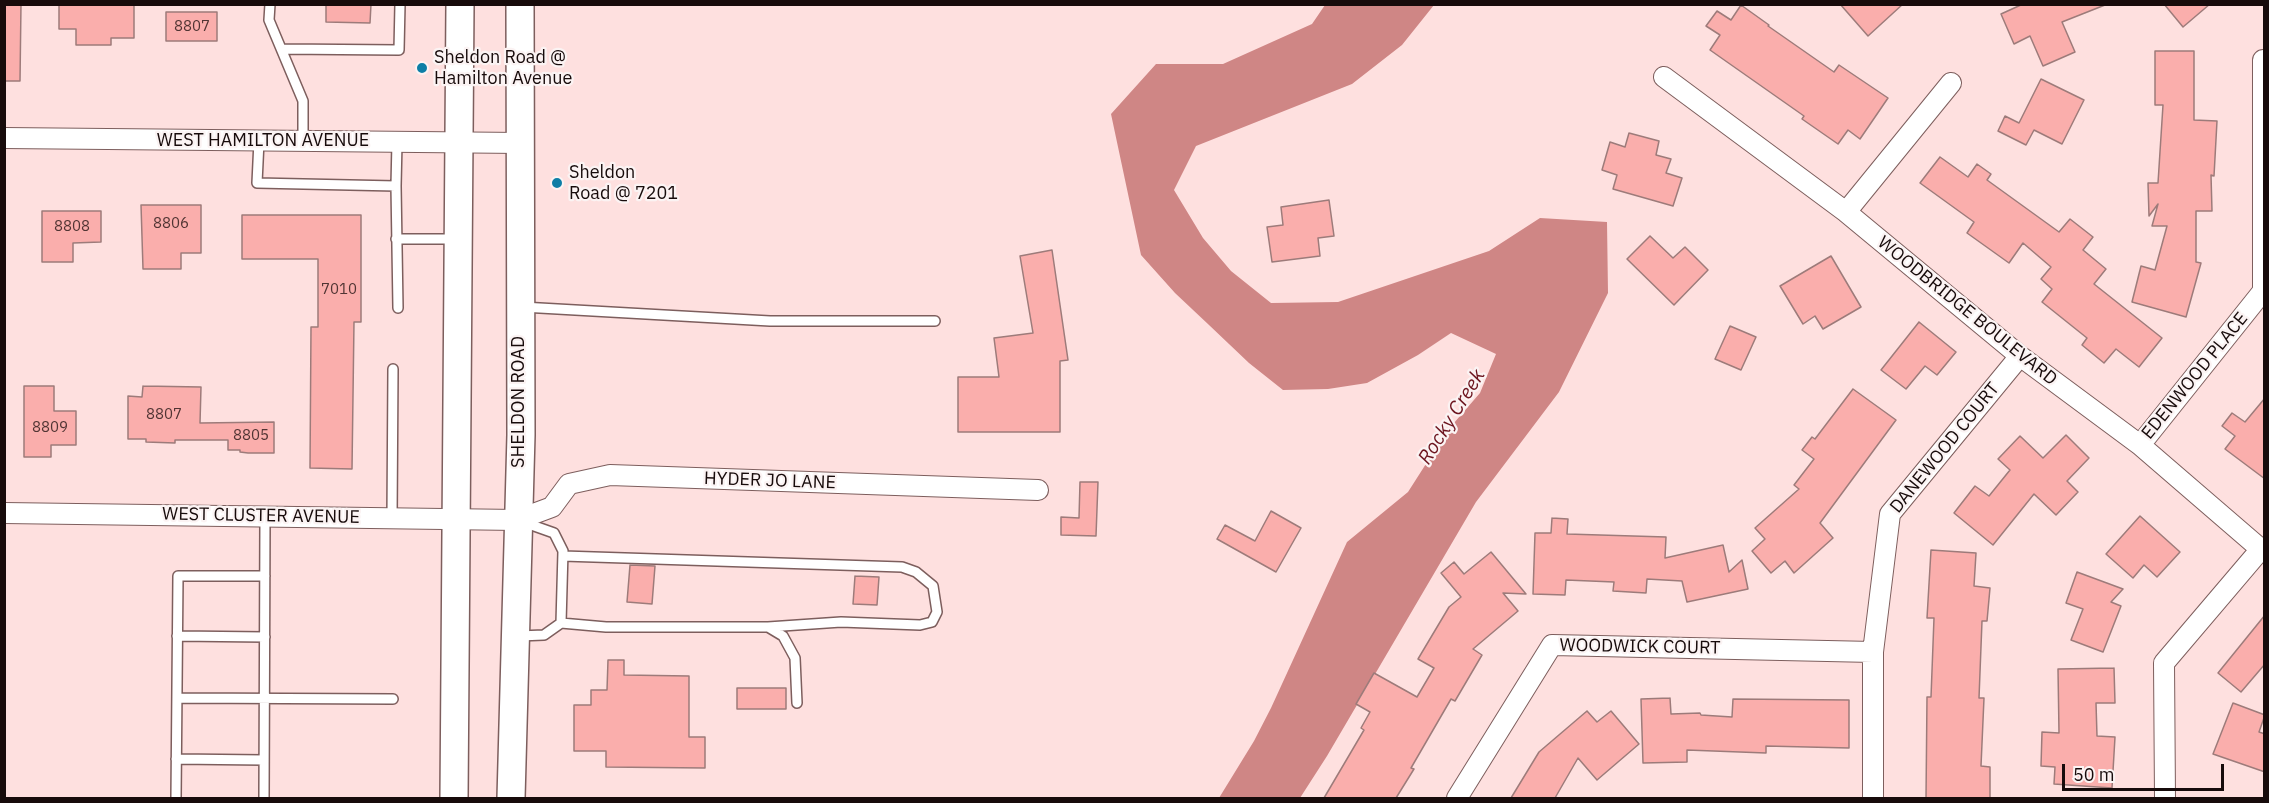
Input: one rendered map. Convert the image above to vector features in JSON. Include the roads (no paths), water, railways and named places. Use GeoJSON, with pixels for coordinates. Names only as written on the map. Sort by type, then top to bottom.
{"type":"FeatureCollection","features":[{"type":"Feature","properties":{"kind":"main road"},"geometry":{"type":"LineString","coordinates":[[454,798],[460,4]]}},
{"type":"Feature","properties":{"kind":"main road","name":"SHELDON ROAD"},"geometry":{"type":"LineString","coordinates":[[511,798],[521,435],[520,4]]}},
{"type":"Feature","properties":{"kind":"street","name":"EDENWOOD PLACE"},"geometry":{"type":"LineString","coordinates":[[2140,445],[2263,291],[2263,60]]}},
{"type":"Feature","properties":{"kind":"street","name":"WOODBRIDGE BOULEVARD"},"geometry":{"type":"LineString","coordinates":[[1664,76],[1846,212],[2019,356],[2140,445],[2263,551]]}},
{"type":"Feature","properties":{"kind":"street"},"geometry":{"type":"LineString","coordinates":[[1846,212],[1951,83]]}},
{"type":"Feature","properties":{"kind":"street","name":"WEST HAMILTON AVENUE"},"geometry":{"type":"LineString","coordinates":[[4,138],[521,143]]}},
{"type":"Feature","properties":{"kind":"street","name":"DANEWOOD COURT"},"geometry":{"type":"LineString","coordinates":[[1873,798],[1873,652],[1890,514],[2019,356]]}},
{"type":"Feature","properties":{"kind":"street","name":"HYDER JO LANE"},"geometry":{"type":"LineString","coordinates":[[518,520],[552,507],[569,484],[610,475],[1038,490]]}},
{"type":"Feature","properties":{"kind":"street","name":"WEST CLUSTER AVENUE"},"geometry":{"type":"LineString","coordinates":[[4,513],[518,520]]}},
{"type":"Feature","properties":{"kind":"street"},"geometry":{"type":"LineString","coordinates":[[2165,798],[2164,663],[2263,551]]}},
{"type":"Feature","properties":{"kind":"street","name":"WOODWICK COURT"},"geometry":{"type":"LineString","coordinates":[[1456,798],[1552,645],[1873,652]]}},
{"type":"Feature","properties":{"kind":"lane"},"geometry":{"type":"LineString","coordinates":[[270,4],[269,20],[303,101],[303,141]]}},
{"type":"Feature","properties":{"kind":"lane"},"geometry":{"type":"LineString","coordinates":[[282,49],[399,50],[400,4]]}},
{"type":"Feature","properties":{"kind":"lane"},"geometry":{"type":"LineString","coordinates":[[259,141],[257,183],[396,186]]}},
{"type":"Feature","properties":{"kind":"lane"},"geometry":{"type":"LineString","coordinates":[[397,142],[398,308]]}},
{"type":"Feature","properties":{"kind":"lane"},"geometry":{"type":"LineString","coordinates":[[396,239],[459,239]]}},
{"type":"Feature","properties":{"kind":"lane"},"geometry":{"type":"LineString","coordinates":[[519,307],[770,321],[935,321]]}},
{"type":"Feature","properties":{"kind":"lane"},"geometry":{"type":"LineString","coordinates":[[392,518],[393,369]]}},
{"type":"Feature","properties":{"kind":"lane"},"geometry":{"type":"LineString","coordinates":[[264,798],[265,516]]}},
{"type":"Feature","properties":{"kind":"lane"},"geometry":{"type":"LineString","coordinates":[[514,637],[544,635],[561,623],[563,550],[554,533],[518,520]]}},
{"type":"Feature","properties":{"kind":"lane"},"geometry":{"type":"LineString","coordinates":[[561,623],[606,627],[768,627],[841,622],[920,625],[932,622],[938,612],[933,586],[915,572],[902,567],[563,556]]}},
{"type":"Feature","properties":{"kind":"lane"},"geometry":{"type":"LineString","coordinates":[[176,798],[178,576],[265,576]]}},
{"type":"Feature","properties":{"kind":"lane"},"geometry":{"type":"LineString","coordinates":[[768,627],[783,636],[795,658],[797,703]]}},
{"type":"Feature","properties":{"kind":"lane"},"geometry":{"type":"LineString","coordinates":[[177,636],[265,637]]}},
{"type":"Feature","properties":{"kind":"lane"},"geometry":{"type":"LineString","coordinates":[[177,698],[393,699]]}},
{"type":"Feature","properties":{"kind":"lane"},"geometry":{"type":"LineString","coordinates":[[176,759],[264,760]]}},
{"type":"Feature","properties":{"kind":"place","name":"Sheldon Road @ Hamilton Avenue"},"geometry":{"type":"Point","coordinates":[422,68]}},
{"type":"Feature","properties":{"kind":"place","name":"Sheldon Road @ 7201"},"geometry":{"type":"Point","coordinates":[557,183]}},
{"type":"Feature","properties":{"kind":"water label","name":"Rocky Creek"},"geometry":{"type":"Point","coordinates":[1452,417]}}]}
